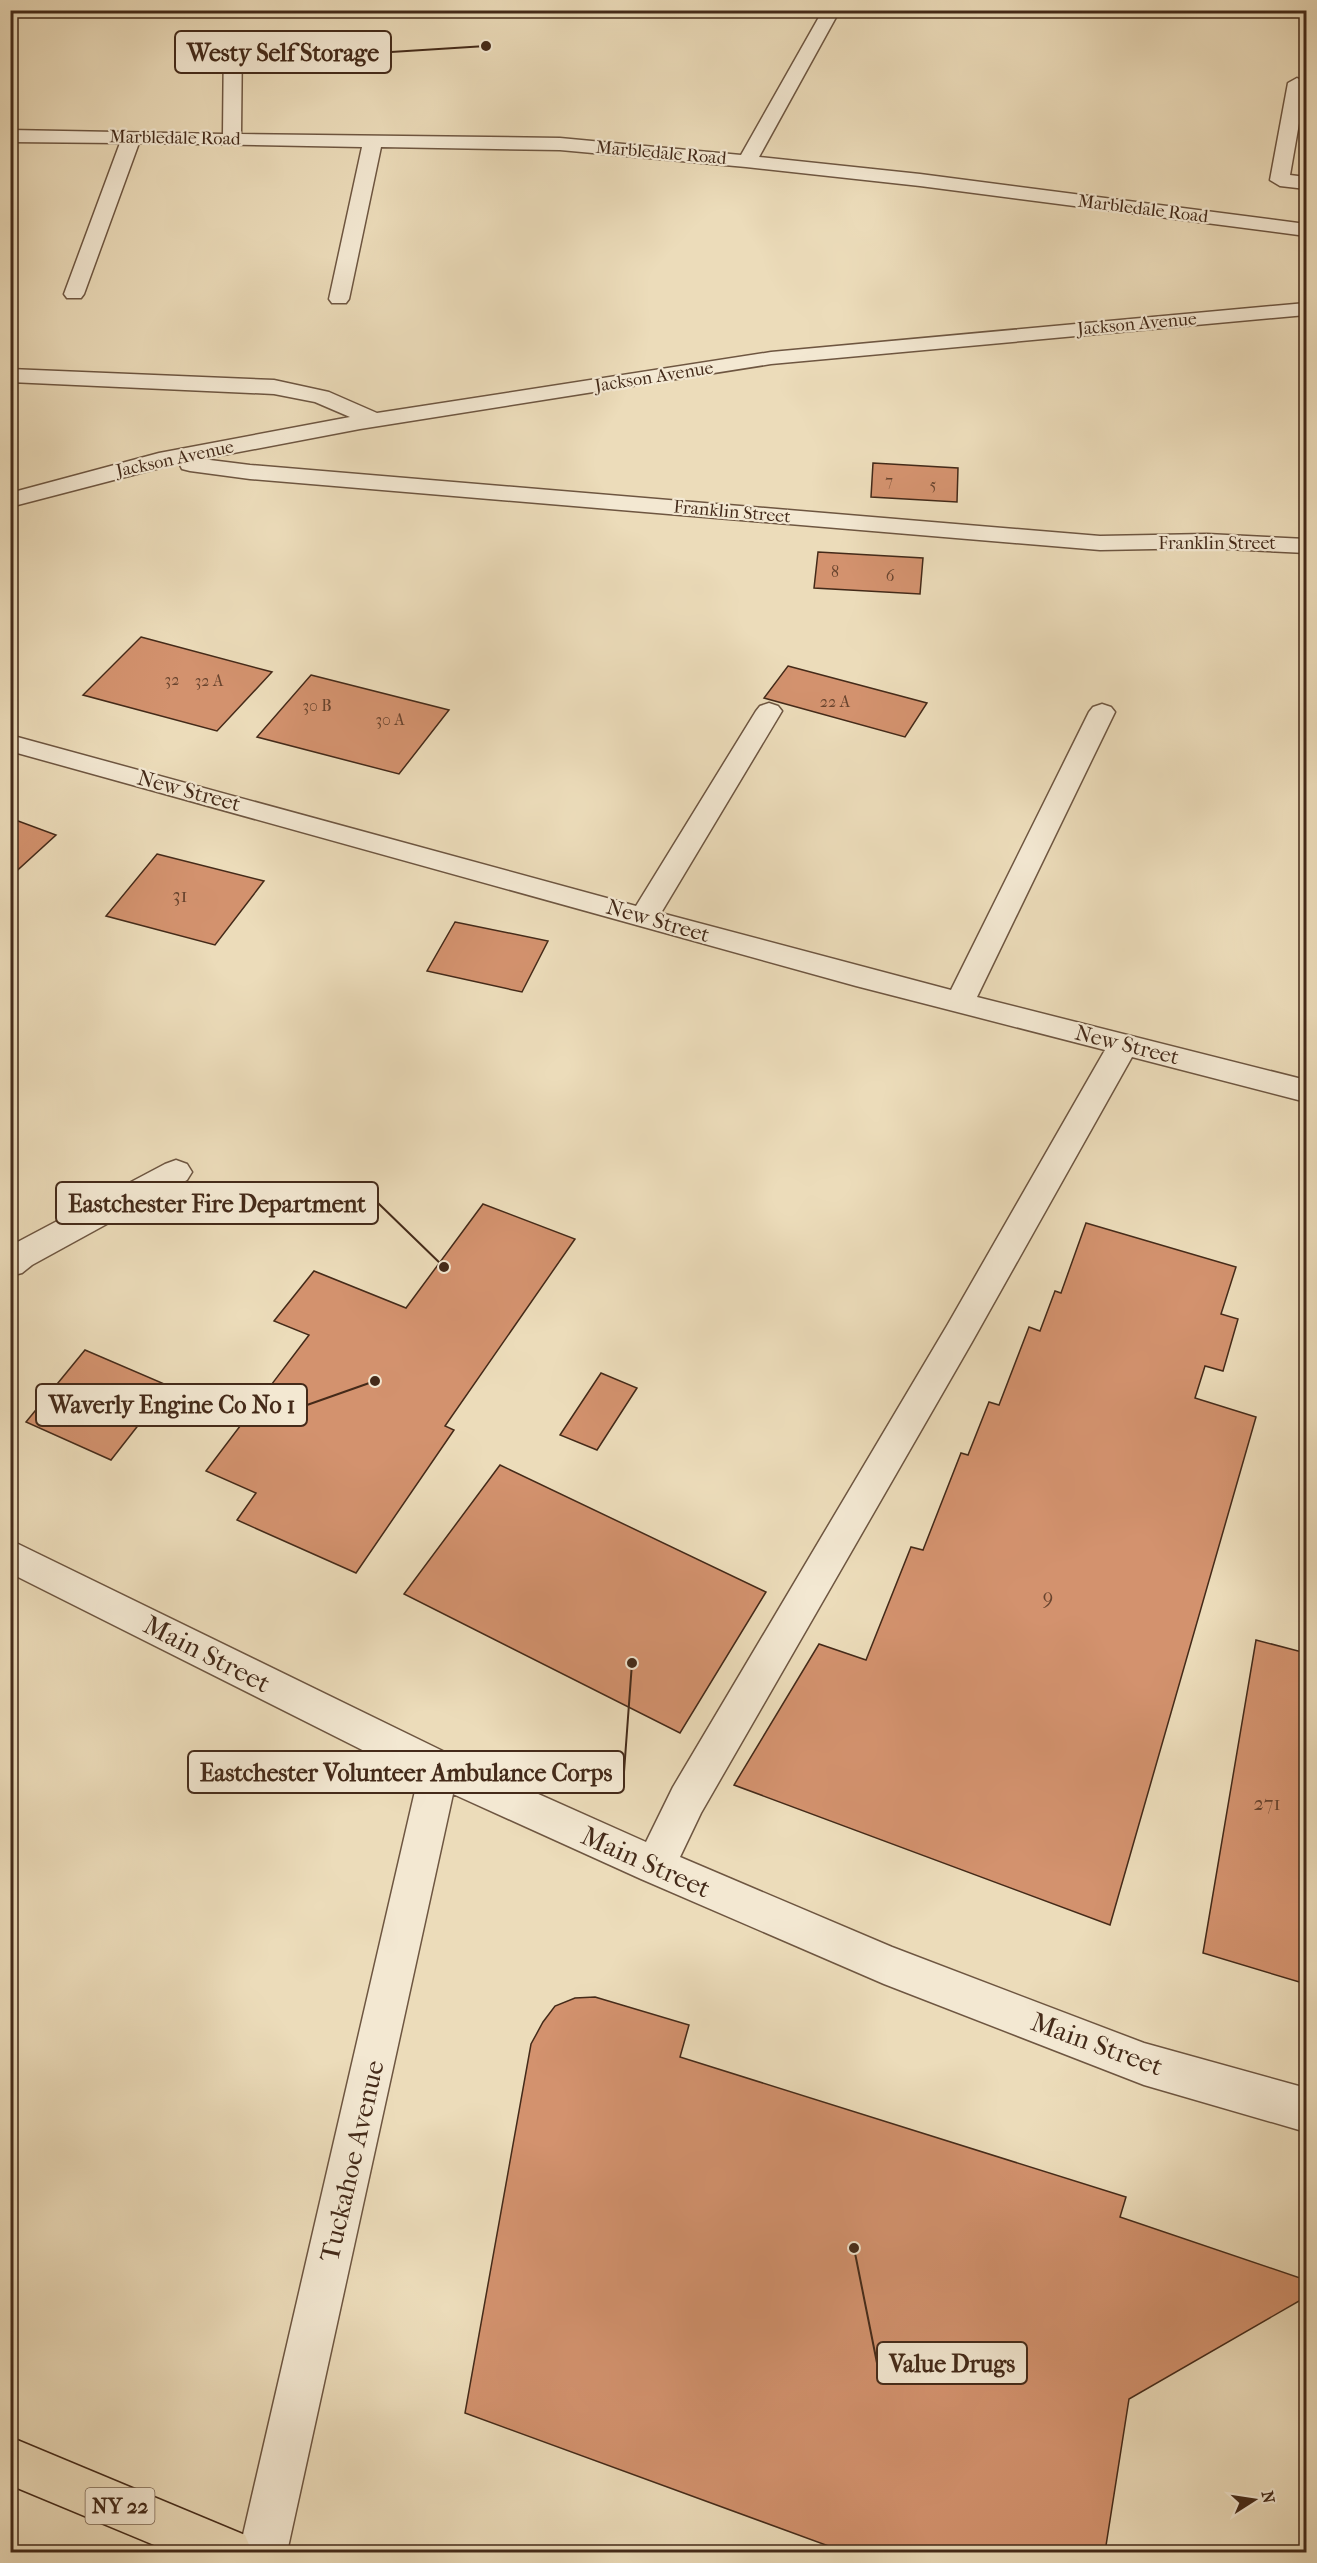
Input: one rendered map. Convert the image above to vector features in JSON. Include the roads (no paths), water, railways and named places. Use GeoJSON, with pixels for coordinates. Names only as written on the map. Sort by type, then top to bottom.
{"type":"FeatureCollection","features":[{"type":"Feature","properties":{"kind":"main road","name":"NY 22"},"geometry":{"type":"LineString","coordinates":[[10,2461],[228,2553]]}},
{"type":"Feature","properties":{"kind":"street"},"geometry":{"type":"LineString","coordinates":[[746,161],[759,143],[832,10]]}},
{"type":"Feature","properties":{"kind":"street"},"geometry":{"type":"LineString","coordinates":[[232,138],[233,37]]}},
{"type":"Feature","properties":{"kind":"street"},"geometry":{"type":"LineString","coordinates":[[1297,83],[1280,180],[1306,183]]}},
{"type":"Feature","properties":{"kind":"street","name":"Marbledale Road"},"geometry":{"type":"LineString","coordinates":[[10,136],[560,144],[746,161],[1306,230]]}},
{"type":"Feature","properties":{"kind":"street"},"geometry":{"type":"LineString","coordinates":[[74,294],[132,137]]}},
{"type":"Feature","properties":{"kind":"street"},"geometry":{"type":"LineString","coordinates":[[339,299],[373,140]]}},
{"type":"Feature","properties":{"kind":"street"},"geometry":{"type":"LineString","coordinates":[[1287,142],[1306,145]]}},
{"type":"Feature","properties":{"kind":"street","name":"Jackson Avenue"},"geometry":{"type":"LineString","coordinates":[[10,500],[159,460],[375,420],[771,358],[1306,309]]}},
{"type":"Feature","properties":{"kind":"street"},"geometry":{"type":"LineString","coordinates":[[10,375],[274,387],[321,397],[375,420]]}},
{"type":"Feature","properties":{"kind":"street","name":"Franklin Street"},"geometry":{"type":"LineString","coordinates":[[159,460],[262,473],[1100,543],[1207,540],[1306,546]]}},
{"type":"Feature","properties":{"kind":"street"},"geometry":{"type":"LineString","coordinates":[[644,917],[769,711]]}},
{"type":"Feature","properties":{"kind":"street"},"geometry":{"type":"LineString","coordinates":[[960,1002],[1102,712]]}},
{"type":"Feature","properties":{"kind":"street","name":"New Street"},"geometry":{"type":"LineString","coordinates":[[10,743],[960,1002],[1306,1091]]}},
{"type":"Feature","properties":{"kind":"street"},"geometry":{"type":"LineString","coordinates":[[655,1866],[687,1800],[1124,1044]]}},
{"type":"Feature","properties":{"kind":"street"},"geometry":{"type":"LineString","coordinates":[[10,1264],[20,1256],[177,1172]]}},
{"type":"Feature","properties":{"kind":"street","name":"Main Street"},"geometry":{"type":"LineString","coordinates":[[10,1555],[440,1769],[655,1866],[884,1964],[1144,2064],[1306,2110]]}},
{"type":"Feature","properties":{"kind":"street","name":"Tuckahoe Avenue"},"geometry":{"type":"LineString","coordinates":[[263,2553],[291,2419],[398,1968],[440,1769]]}},
{"type":"Feature","properties":{"kind":"place","name":"Westy Self Storage"},"geometry":{"type":"Point","coordinates":[486,46]}},
{"type":"Feature","properties":{"kind":"place","name":"Eastchester Fire Department"},"geometry":{"type":"Point","coordinates":[444,1267]}},
{"type":"Feature","properties":{"kind":"place","name":"Waverly Engine Co No 1"},"geometry":{"type":"Point","coordinates":[375,1381]}},
{"type":"Feature","properties":{"kind":"place","name":"Eastchester Volunteer Ambulance Corps"},"geometry":{"type":"Point","coordinates":[632,1663]}},
{"type":"Feature","properties":{"kind":"place","name":"Value Drugs"},"geometry":{"type":"Point","coordinates":[854,2248]}}]}
